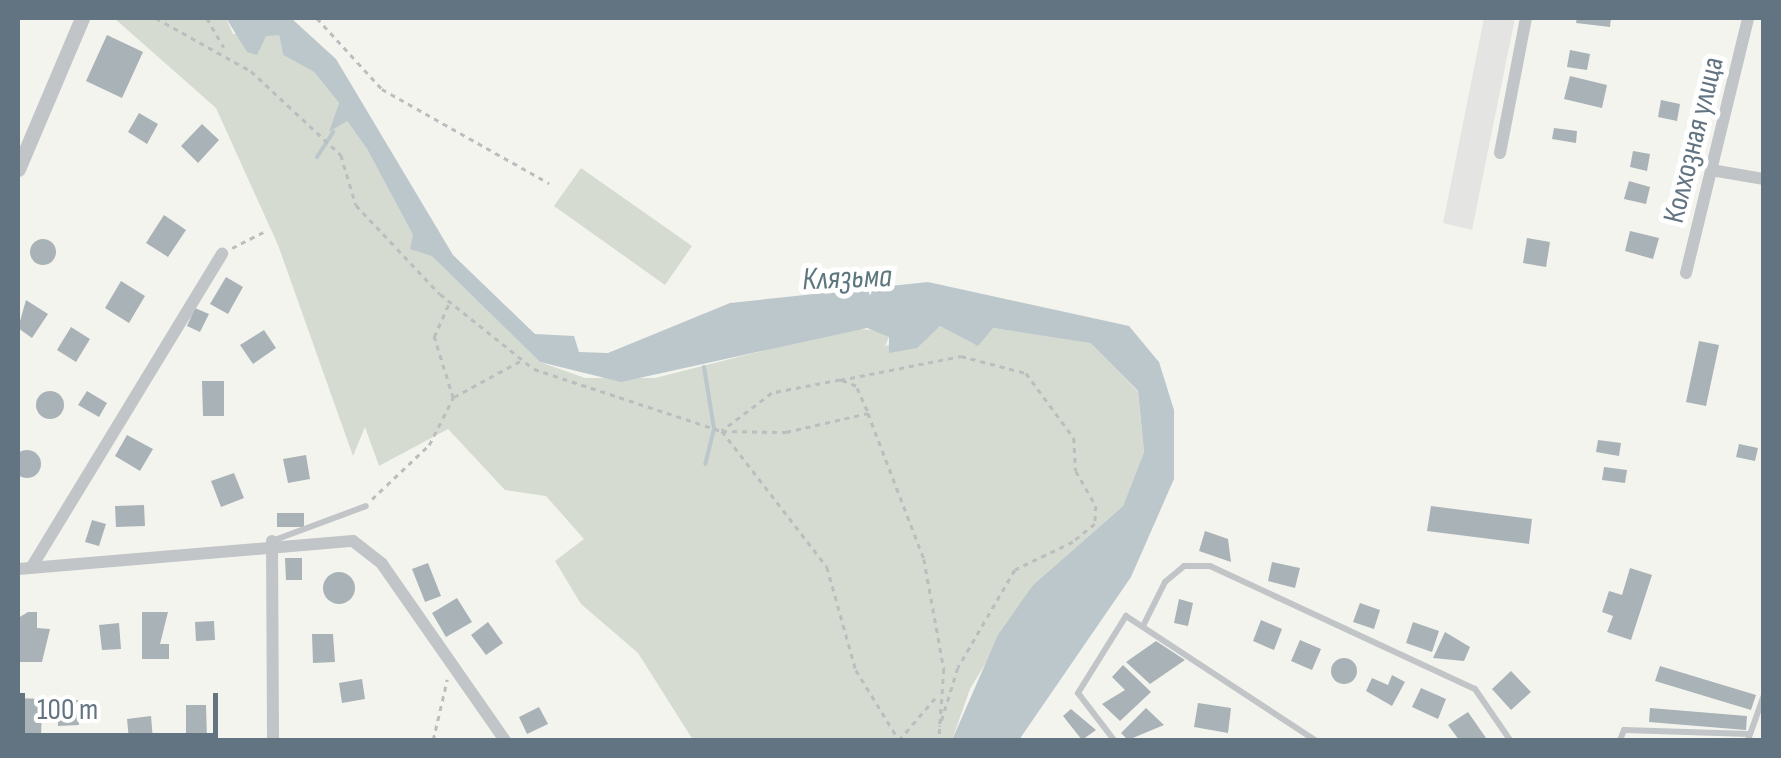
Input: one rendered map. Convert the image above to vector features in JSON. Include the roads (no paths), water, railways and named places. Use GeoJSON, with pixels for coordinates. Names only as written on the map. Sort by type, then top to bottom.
{"type":"FeatureCollection","features":[{"type":"Feature","properties":{"kind":"street"},"geometry":{"type":"LineString","coordinates":[[18,169],[82,18]]}},
{"type":"Feature","properties":{"kind":"street"},"geometry":{"type":"LineString","coordinates":[[1500,154],[1526,18]]}},
{"type":"Feature","properties":{"kind":"street","name":"Колхозная улица"},"geometry":{"type":"LineString","coordinates":[[1686,272],[1717,171],[1748,18]]}},
{"type":"Feature","properties":{"kind":"street"},"geometry":{"type":"LineString","coordinates":[[1717,171],[1764,179]]}},
{"type":"Feature","properties":{"kind":"street"},"geometry":{"type":"LineString","coordinates":[[24,568],[222,254]]}},
{"type":"Feature","properties":{"kind":"street"},"geometry":{"type":"LineString","coordinates":[[24,568],[272,541],[353,541],[382,564],[505,740]]}},
{"type":"Feature","properties":{"kind":"street"},"geometry":{"type":"LineString","coordinates":[[272,541],[273,740]]}},
{"type":"Feature","properties":{"kind":"lane"},"geometry":{"type":"LineString","coordinates":[[272,541],[366,506]]}},
{"type":"Feature","properties":{"kind":"lane"},"geometry":{"type":"LineString","coordinates":[[1144,624],[1165,582],[1184,566],[1210,566],[1476,688],[1510,740]]}},
{"type":"Feature","properties":{"kind":"lane"},"geometry":{"type":"LineString","coordinates":[[1114,740],[1078,693],[1126,616],[1144,624],[1314,740]]}},
{"type":"Feature","properties":{"kind":"lane"},"geometry":{"type":"LineString","coordinates":[[1620,740],[1624,730],[1749,737],[1764,695]]}},
{"type":"Feature","properties":{"kind":"waterway"},"geometry":{"type":"LineString","coordinates":[[317,157],[333,132]]}},
{"type":"Feature","properties":{"kind":"waterway"},"geometry":{"type":"LineString","coordinates":[[704,367],[714,429],[705,464]]}},
{"type":"Feature","properties":{"kind":"water label","name":"Клязьма"},"geometry":{"type":"Point","coordinates":[847,279]}}]}
